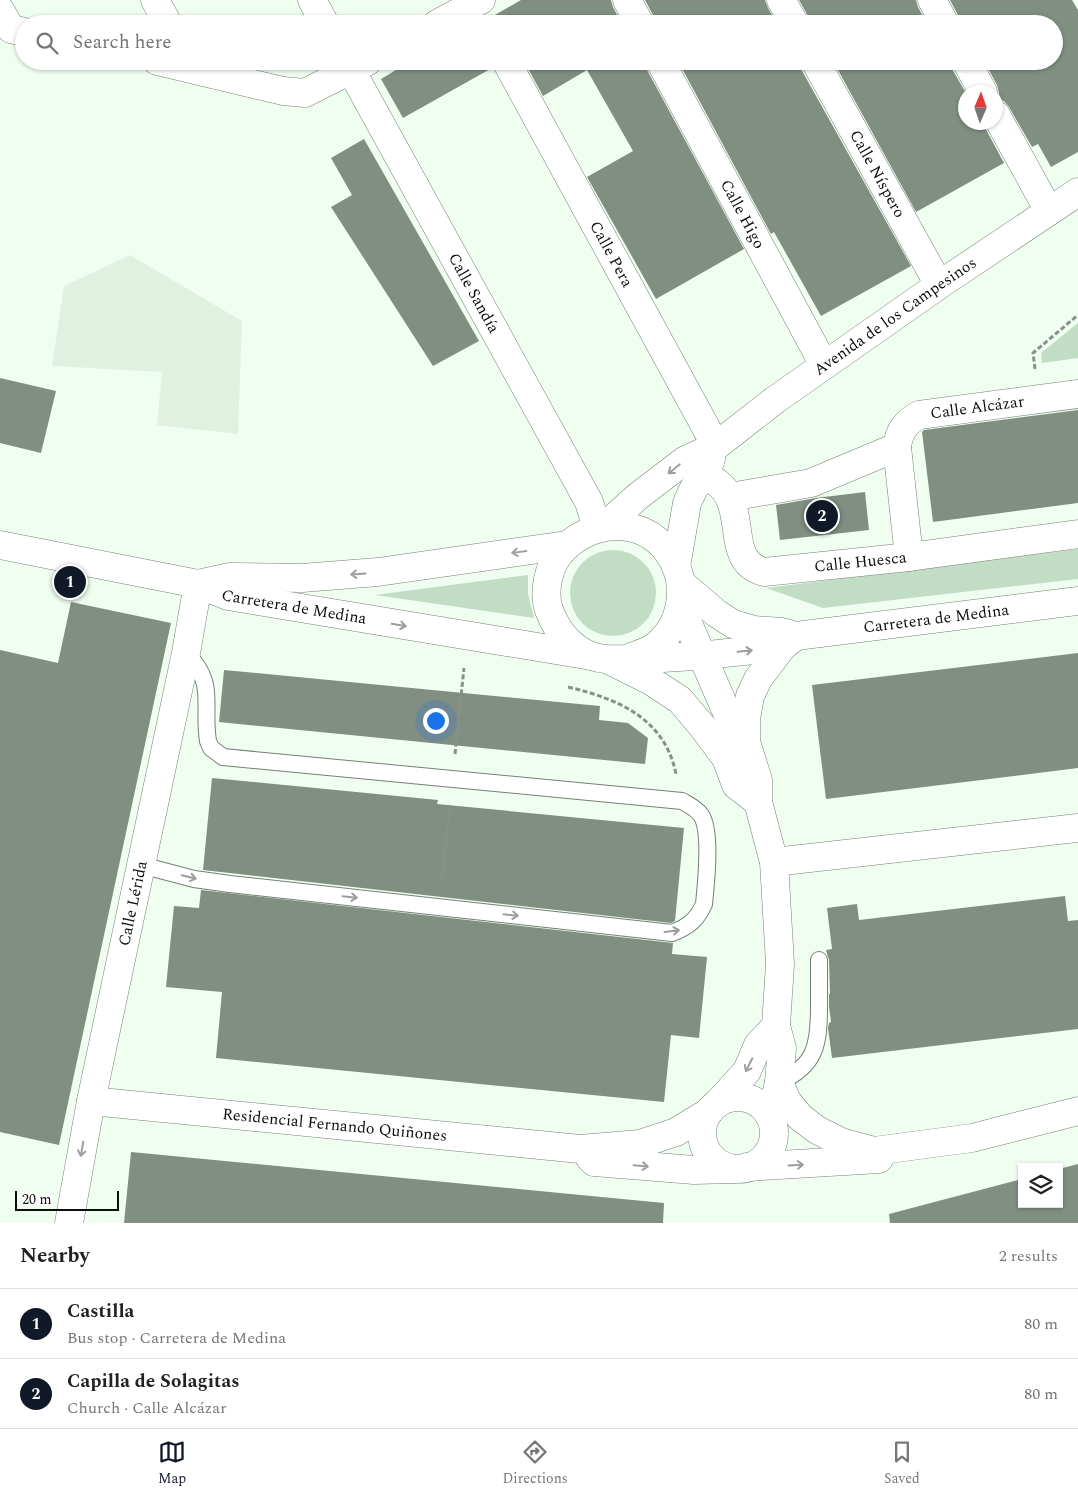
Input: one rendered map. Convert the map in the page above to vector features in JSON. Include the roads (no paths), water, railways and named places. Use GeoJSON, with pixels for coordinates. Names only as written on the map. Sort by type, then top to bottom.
{"type":"FeatureCollection","features":[{"type":"Feature","properties":{"kind":"street"},"geometry":{"type":"LineString","coordinates":[[155,0],[163,15]]}},
{"type":"Feature","properties":{"kind":"street"},"geometry":{"type":"LineString","coordinates":[[312,0],[320,15]]}},
{"type":"Feature","properties":{"kind":"street"},"geometry":{"type":"LineString","coordinates":[[627,0],[635,15]]}},
{"type":"Feature","properties":{"kind":"street"},"geometry":{"type":"LineString","coordinates":[[782,0],[790,15]]}},
{"type":"Feature","properties":{"kind":"street"},"geometry":{"type":"LineString","coordinates":[[932,0],[940,15]]}},
{"type":"Feature","properties":{"kind":"street"},"geometry":{"type":"LineString","coordinates":[[459,15],[478,7]]}},
{"type":"Feature","properties":{"kind":"street"},"geometry":{"type":"LineString","coordinates":[[0,10],[11,29],[15,30]]}},
{"type":"Feature","properties":{"kind":"street"},"geometry":{"type":"LineString","coordinates":[[209,70],[283,91],[305,93],[345,70]]}},
{"type":"Feature","properties":{"kind":"street","name":"Calle Sandía"},"geometry":{"type":"LineString","coordinates":[[358,70],[601,527]]}},
{"type":"Feature","properties":{"kind":"street","name":"Calle Pera"},"geometry":{"type":"LineString","coordinates":[[511,70],[716,446]]}},
{"type":"Feature","properties":{"kind":"street","name":"Calle Higo"},"geometry":{"type":"LineString","coordinates":[[665,70],[824,366]]}},
{"type":"Feature","properties":{"kind":"street","name":"Calle Níspero"},"geometry":{"type":"LineString","coordinates":[[820,70],[939,285]]}},
{"type":"Feature","properties":{"kind":"street"},"geometry":{"type":"LineString","coordinates":[[971,70],[979,85]]}},
{"type":"Feature","properties":{"kind":"street"},"geometry":{"type":"LineString","coordinates":[[1003,128],[1049,211]]}},
{"type":"Feature","properties":{"kind":"street","name":"Avenida de los Campesinos"},"geometry":{"type":"LineString","coordinates":[[601,527],[684,461],[716,446],[775,400],[939,285],[1078,192]]}},
{"type":"Feature","properties":{"kind":"street","name":"Calle Alcázar"},"geometry":{"type":"LineString","coordinates":[[909,557],[897,448],[898,437],[902,428],[910,420],[919,415],[1078,394]]}},
{"type":"Feature","properties":{"kind":"street"},"geometry":{"type":"LineString","coordinates":[[609,658],[643,654],[657,645],[677,617],[687,504],[694,488],[705,475],[716,446]]}},
{"type":"Feature","properties":{"kind":"street"},"geometry":{"type":"LineString","coordinates":[[730,497],[811,483],[897,448]]}},
{"type":"Feature","properties":{"kind":"street","name":"Calle Huesca"},"geometry":{"type":"LineString","coordinates":[[705,475],[720,484],[730,497],[736,513],[741,552],[744,560],[756,570],[764,572],[909,557],[1078,534]]}},
{"type":"Feature","properties":{"kind":"street"},"geometry":{"type":"LineString","coordinates":[[746,742],[730,722],[690,628],[680,584],[668,552],[655,539],[640,531],[623,526],[601,527],[581,534],[567,545],[557,558],[550,574],[547,590],[548,608],[554,623],[564,638],[577,649],[609,658],[651,681],[680,700],[726,758],[736,785],[758,802]]}},
{"type":"Feature","properties":{"kind":"street","name":"Carretera de Medina"},"geometry":{"type":"LineString","coordinates":[[0,545],[198,584],[228,596],[609,658],[702,656],[790,641],[1078,601]]}},
{"type":"Feature","properties":{"kind":"street"},"geometry":{"type":"LineString","coordinates":[[198,584],[230,577],[302,578],[378,572],[567,545]]}},
{"type":"Feature","properties":{"kind":"street","name":"Calle Lérida"},"geometry":{"type":"LineString","coordinates":[[68,1223],[91,1101],[186,653],[198,584]]}},
{"type":"Feature","properties":{"kind":"street"},"geometry":{"type":"LineString","coordinates":[[680,584],[733,624],[754,630],[782,632],[790,641],[758,679],[750,696],[746,719],[746,742],[758,780],[758,802],[774,862],[780,964],[776,1026],[782,1048],[779,1082],[771,1118]]}},
{"type":"Feature","properties":{"kind":"street"},"geometry":{"type":"LineString","coordinates":[[774,862],[1078,828]]}},
{"type":"Feature","properties":{"kind":"street"},"geometry":{"type":"LineString","coordinates":[[713,1108],[729,1098],[742,1097],[754,1100],[764,1108],[771,1118],[774,1130],[773,1142],[767,1154],[758,1163],[741,1168],[722,1166],[712,1158],[705,1148],[702,1135],[703,1123],[713,1108],[747,1071],[758,1045],[776,1026]]}},
{"type":"Feature","properties":{"kind":"street","name":"Residencial Fernando Quiñones"},"geometry":{"type":"LineString","coordinates":[[779,1082],[787,1102],[800,1118],[817,1130],[841,1142],[874,1151],[972,1138],[1078,1110]]}},
{"type":"Feature","properties":{"kind":"street","name":"Residencial Fernando Quiñones"},"geometry":{"type":"LineString","coordinates":[[91,1101],[580,1149],[640,1144],[676,1132],[713,1108]]}},
{"type":"Feature","properties":{"kind":"street","name":"Residencial Fernando Quiñones"},"geometry":{"type":"LineString","coordinates":[[580,1149],[594,1162],[694,1170],[876,1160],[903,1148]]}},
{"type":"Feature","properties":{"kind":"lane"},"geometry":{"type":"LineString","coordinates":[[141,865],[194,879],[230,884],[672,933],[683,929],[696,919],[704,904],[708,836],[706,824],[692,806],[682,801],[223,757],[210,748],[208,741],[207,691],[204,677],[197,664],[186,653]]}},
{"type":"Feature","properties":{"kind":"lane"},"geometry":{"type":"LineString","coordinates":[[779,1082],[792,1076],[804,1067],[812,1055],[819,1034],[819,960]]}},
{"type":"Feature","properties":{"kind":"place","name":"Capilla de Solagitas"},"geometry":{"type":"Point","coordinates":[822,516]}},
{"type":"Feature","properties":{"kind":"place","name":"Castilla"},"geometry":{"type":"Point","coordinates":[70,582]}}]}
